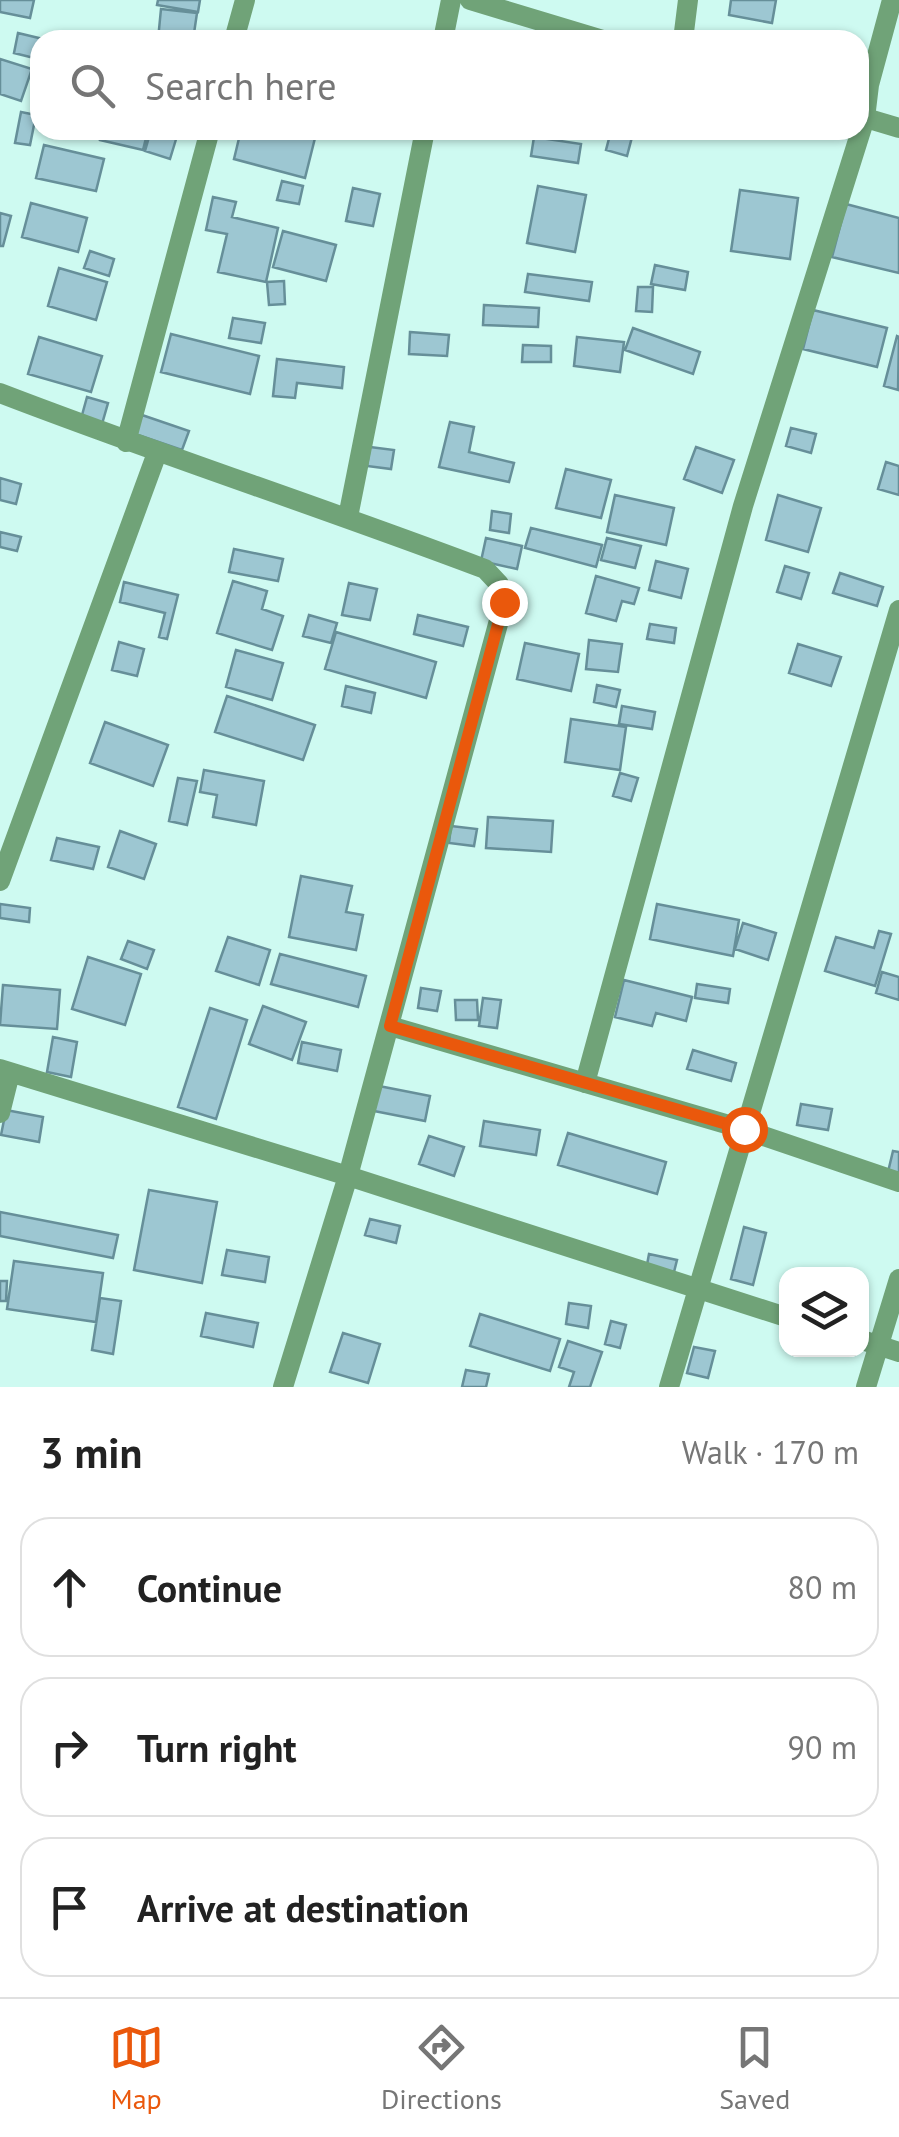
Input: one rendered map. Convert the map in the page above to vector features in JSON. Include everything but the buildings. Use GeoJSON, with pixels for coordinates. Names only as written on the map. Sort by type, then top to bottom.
{"type":"FeatureCollection","features":[{"type":"Feature","properties":{"kind":"street"},"geometry":{"type":"LineString","coordinates":[[237,30],[245,0]]}},
{"type":"Feature","properties":{"kind":"street"},"geometry":{"type":"LineString","coordinates":[[445,30],[451,0]]}},
{"type":"Feature","properties":{"kind":"street"},"geometry":{"type":"LineString","coordinates":[[470,0],[570,30]]}},
{"type":"Feature","properties":{"kind":"street"},"geometry":{"type":"LineString","coordinates":[[684,30],[688,0]]}},
{"type":"Feature","properties":{"kind":"street"},"geometry":{"type":"LineString","coordinates":[[869,89],[892,0]]}},
{"type":"Feature","properties":{"kind":"street"},"geometry":{"type":"LineString","coordinates":[[869,119],[899,128]]}},
{"type":"Feature","properties":{"kind":"street"},"geometry":{"type":"LineString","coordinates":[[126,442],[207,140]]}},
{"type":"Feature","properties":{"kind":"street"},"geometry":{"type":"LineString","coordinates":[[348,517],[423,140]]}},
{"type":"Feature","properties":{"kind":"street"},"geometry":{"type":"LineString","coordinates":[[584,1083],[744,506],[855,140]]}},
{"type":"Feature","properties":{"kind":"street"},"geometry":{"type":"LineString","coordinates":[[0,393],[126,442],[348,517],[485,569],[499,584],[504,602],[390,1026],[283,1387]]}},
{"type":"Feature","properties":{"kind":"street"},"geometry":{"type":"LineString","coordinates":[[0,881],[157,453]]}},
{"type":"Feature","properties":{"kind":"street"},"geometry":{"type":"LineString","coordinates":[[669,1387],[899,610]]}},
{"type":"Feature","properties":{"kind":"street"},"geometry":{"type":"LineString","coordinates":[[390,1026],[744,1129],[899,1182]]}},
{"type":"Feature","properties":{"kind":"street"},"geometry":{"type":"LineString","coordinates":[[0,1113],[5,1071],[779,1315]]}},
{"type":"Feature","properties":{"kind":"street"},"geometry":{"type":"LineString","coordinates":[[866,1387],[870,1342],[899,1279]]}},
{"type":"Feature","properties":{"kind":"street"},"geometry":{"type":"LineString","coordinates":[[870,1342],[899,1352]]}},
{"type":"Feature","properties":{"kind":"route"},"geometry":{"type":"LineString","coordinates":[[504,602],[390,1026],[744,1129]]}}]}
